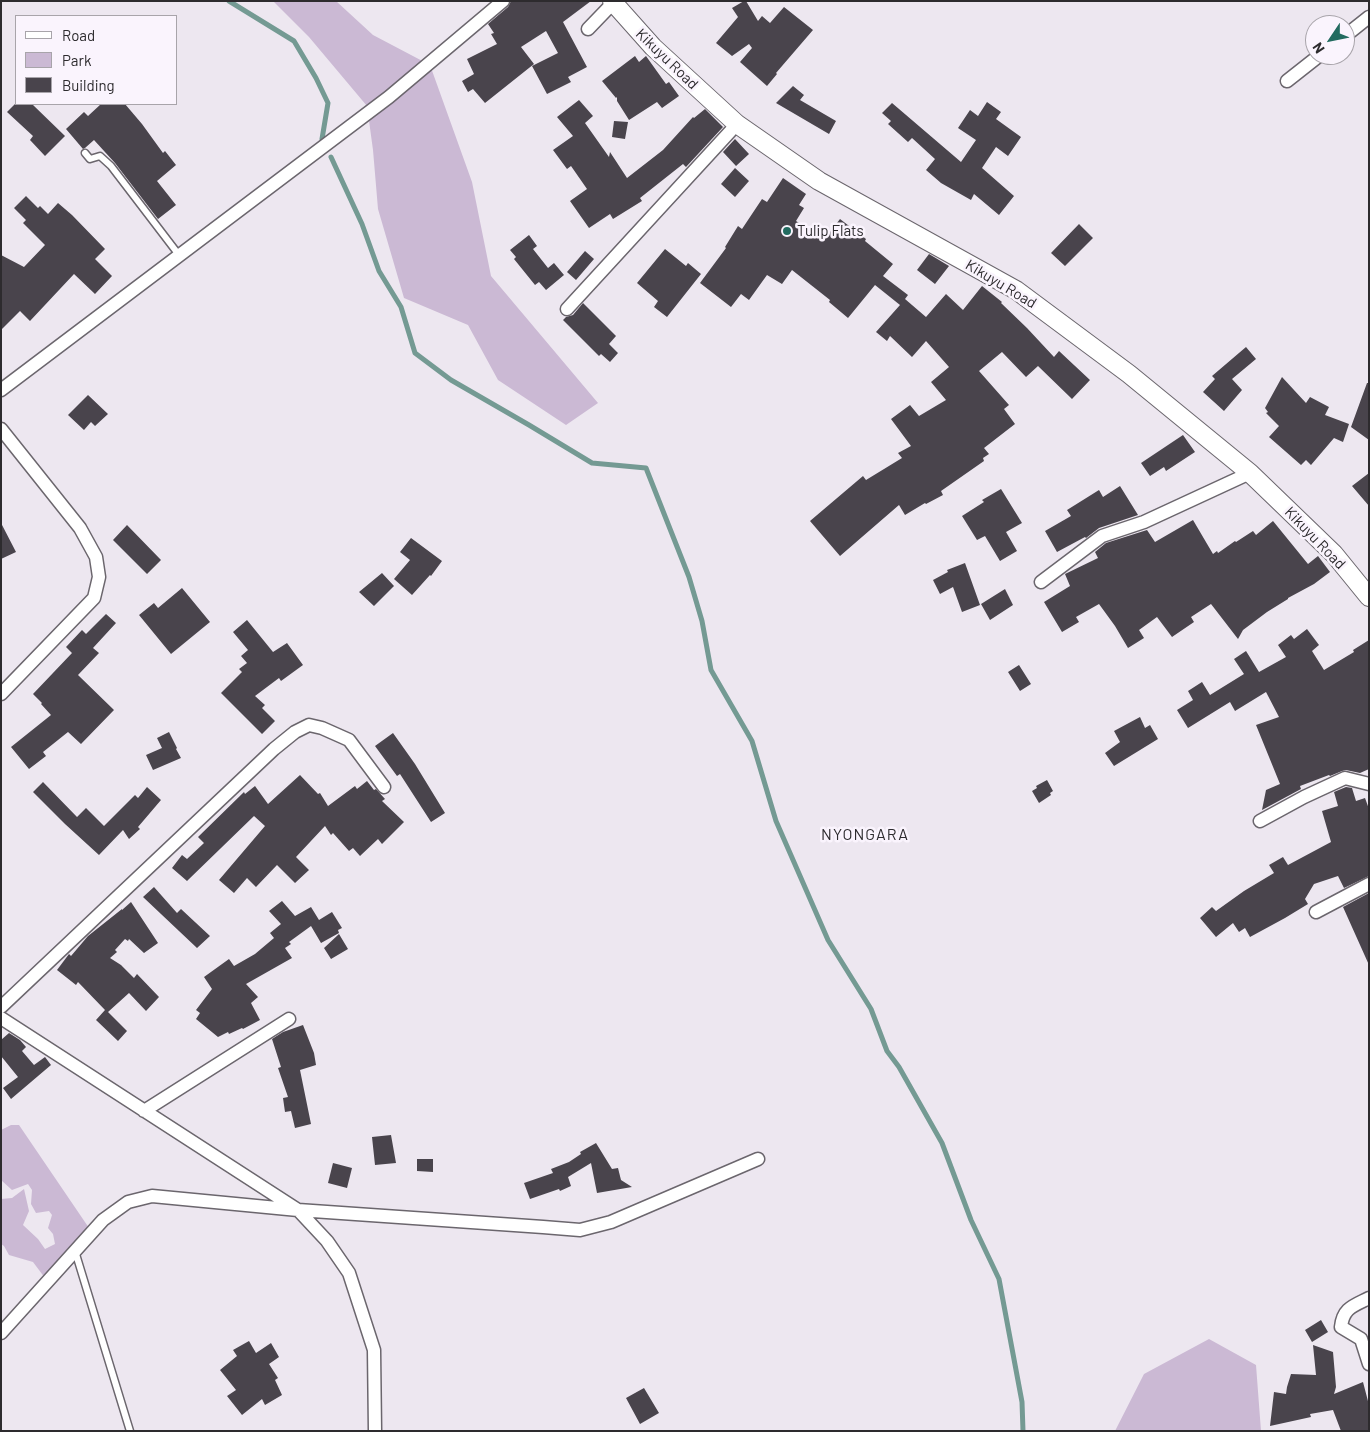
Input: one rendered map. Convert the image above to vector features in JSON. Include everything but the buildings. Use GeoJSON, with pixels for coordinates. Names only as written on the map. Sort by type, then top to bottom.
{"type":"FeatureCollection","features":[{"type":"Feature","properties":{"kind":"main road","name":"Kikuyu Road"},"geometry":{"type":"LineString","coordinates":[[612,2],[653,47],[736,124],[819,182],[1016,290],[1129,374],[1250,473],[1334,554],[1369,597]]}},
{"type":"Feature","properties":{"kind":"street"},"geometry":{"type":"LineString","coordinates":[[1,390],[389,97],[503,1]]}},
{"type":"Feature","properties":{"kind":"street"},"geometry":{"type":"LineString","coordinates":[[588,29],[612,2]]}},
{"type":"Feature","properties":{"kind":"street"},"geometry":{"type":"LineString","coordinates":[[1355,28],[1369,18]]}},
{"type":"Feature","properties":{"kind":"street"},"geometry":{"type":"LineString","coordinates":[[1287,81],[1307,65]]}},
{"type":"Feature","properties":{"kind":"street"},"geometry":{"type":"LineString","coordinates":[[567,309],[736,124]]}},
{"type":"Feature","properties":{"kind":"street"},"geometry":{"type":"LineString","coordinates":[[1,429],[80,528],[96,557],[99,577],[94,598],[1,694]]}},
{"type":"Feature","properties":{"kind":"street"},"geometry":{"type":"LineString","coordinates":[[1041,582],[1102,536],[1144,522],[1250,473]]}},
{"type":"Feature","properties":{"kind":"street"},"geometry":{"type":"LineString","coordinates":[[1,1007],[266,756],[295,732],[309,725],[322,728],[350,740],[384,788]]}},
{"type":"Feature","properties":{"kind":"street"},"geometry":{"type":"LineString","coordinates":[[1260,821],[1304,797],[1345,778],[1369,784]]}},
{"type":"Feature","properties":{"kind":"street"},"geometry":{"type":"LineString","coordinates":[[1316,912],[1369,884]]}},
{"type":"Feature","properties":{"kind":"street"},"geometry":{"type":"LineString","coordinates":[[1,1018],[298,1210],[327,1241],[349,1274],[374,1350],[375,1431]]}},
{"type":"Feature","properties":{"kind":"street"},"geometry":{"type":"LineString","coordinates":[[144,1111],[289,1019]]}},
{"type":"Feature","properties":{"kind":"street"},"geometry":{"type":"LineString","coordinates":[[1,1333],[102,1220],[128,1202],[152,1196],[298,1210],[580,1230],[611,1222],[758,1159]]}},
{"type":"Feature","properties":{"kind":"street"},"geometry":{"type":"LineString","coordinates":[[1369,1298],[1350,1307],[1342,1317],[1341,1327],[1361,1339],[1369,1364]]}},
{"type":"Feature","properties":{"kind":"lane"},"geometry":{"type":"LineString","coordinates":[[84,153],[90,159],[100,156],[111,166],[179,255]]}},
{"type":"Feature","properties":{"kind":"lane"},"geometry":{"type":"LineString","coordinates":[[75,1251],[130,1431]]}},
{"type":"Feature","properties":{"kind":"green space"},"geometry":{"type":"Polygon","coordinates":[[[273,1],[336,1],[373,35],[430,65],[472,182],[491,276],[598,403],[566,425],[498,380],[468,325],[404,298],[378,209],[367,106],[309,37],[273,1]]]}},
{"type":"Feature","properties":{"kind":"green space"},"geometry":{"type":"Polygon","coordinates":[[[11,1125],[19,1125],[89,1228],[45,1278],[33,1262],[9,1255],[1,1244],[1,1199],[12,1198],[24,1189],[29,1211],[23,1225],[38,1239],[45,1249],[55,1244],[53,1234],[48,1228],[52,1215],[49,1211],[36,1213],[31,1204],[32,1190],[28,1184],[12,1190],[1,1180],[1,1130],[11,1125]]]}},
{"type":"Feature","properties":{"kind":"green space"},"geometry":{"type":"Polygon","coordinates":[[[1209,1339],[1256,1365],[1261,1431],[1115,1431],[1144,1374],[1209,1339]]]}},
{"type":"Feature","properties":{"kind":"waterway"},"geometry":{"type":"LineString","coordinates":[[229,1],[294,41],[328,103],[322,139]]}},
{"type":"Feature","properties":{"kind":"waterway"},"geometry":{"type":"LineString","coordinates":[[331,157],[362,224],[379,271],[401,307],[415,353],[451,380],[592,463],[646,468],[689,577],[702,621],[711,670],[752,741],[776,821],[828,940],[871,1009],[887,1051],[899,1067],[942,1143],[971,1220],[999,1279],[1022,1402],[1023,1431]]}},
{"type":"Feature","properties":{"kind":"place","name":"Tulip Flats"},"geometry":{"type":"Point","coordinates":[787,231]}},
{"type":"Feature","properties":{"kind":"district","name":"NYONGARA"},"geometry":{"type":"Point","coordinates":[865,835]}}]}
